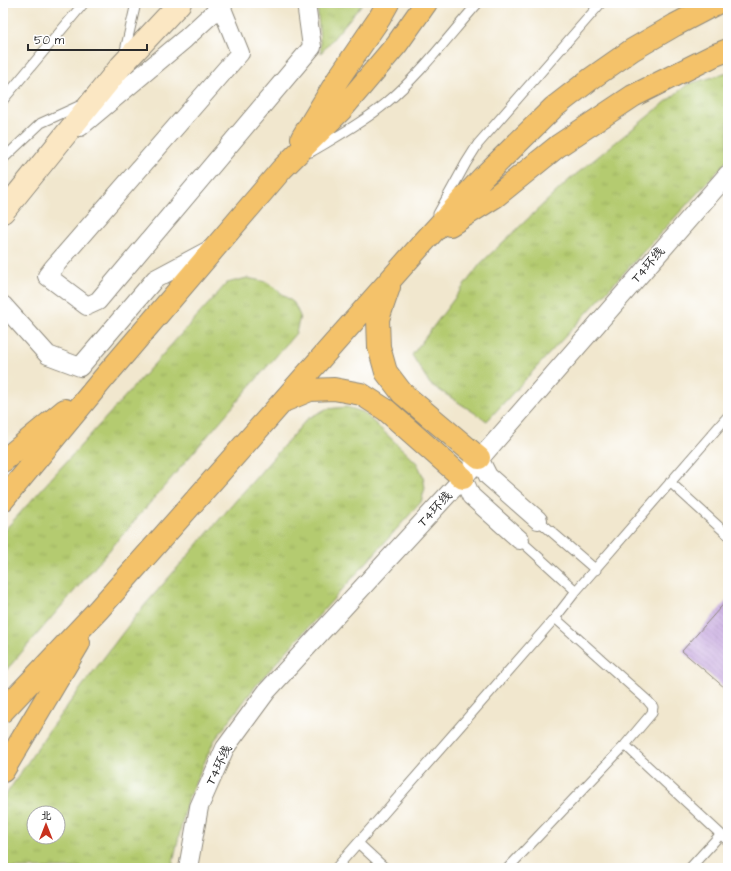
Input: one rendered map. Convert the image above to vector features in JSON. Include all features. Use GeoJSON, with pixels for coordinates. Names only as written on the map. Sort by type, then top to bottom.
{"type":"FeatureCollection","features":[{"type":"Feature","properties":{"kind":"main road"},"geometry":{"type":"LineString","coordinates":[[282,169],[338,79],[379,20],[388,3]]}},
{"type":"Feature","properties":{"kind":"main road"},"geometry":{"type":"LineString","coordinates":[[3,500],[102,379],[215,246],[282,169],[342,109],[397,44],[426,3]]}},
{"type":"Feature","properties":{"kind":"main road"},"geometry":{"type":"LineString","coordinates":[[3,711],[99,609],[483,177],[553,108],[592,78],[632,50],[717,3]]}},
{"type":"Feature","properties":{"kind":"main road"},"geometry":{"type":"LineString","coordinates":[[3,212],[121,66],[173,8]]}},
{"type":"Feature","properties":{"kind":"main road"},"geometry":{"type":"LineString","coordinates":[[422,244],[496,196],[558,146],[633,96],[715,54],[728,50]]}},
{"type":"Feature","properties":{"kind":"main road"},"geometry":{"type":"LineString","coordinates":[[393,277],[378,319],[379,346],[386,372],[402,393],[479,458]]}},
{"type":"Feature","properties":{"kind":"main road"},"geometry":{"type":"LineString","coordinates":[[3,460],[102,379]]}},
{"type":"Feature","properties":{"kind":"main road"},"geometry":{"type":"LineString","coordinates":[[284,401],[310,390],[334,389],[361,394],[386,410],[463,478]]}},
{"type":"Feature","properties":{"kind":"main road"},"geometry":{"type":"LineString","coordinates":[[3,771],[99,609]]}},
{"type":"Feature","properties":{"kind":"street"},"geometry":{"type":"LineString","coordinates":[[55,148],[185,39],[223,4],[240,53],[52,268],[47,276],[87,306],[98,301],[312,47],[306,3]]}},
{"type":"Feature","properties":{"kind":"street","name":"T4环线"},"geometry":{"type":"LineString","coordinates":[[188,868],[199,807],[225,748],[267,691],[463,478],[728,174]]}},
{"type":"Feature","properties":{"kind":"street"},"geometry":{"type":"LineString","coordinates":[[3,305],[48,355],[80,367],[155,279],[215,246]]}},
{"type":"Feature","properties":{"kind":"street"},"geometry":{"type":"LineString","coordinates":[[479,458],[488,476],[538,520]]}},
{"type":"Feature","properties":{"kind":"street"},"geometry":{"type":"LineString","coordinates":[[463,478],[471,496],[520,540]]}},
{"type":"Feature","properties":{"kind":"lane"},"geometry":{"type":"LineString","coordinates":[[3,100],[84,3]]}},
{"type":"Feature","properties":{"kind":"lane"},"geometry":{"type":"LineString","coordinates":[[121,66],[136,3]]}},
{"type":"Feature","properties":{"kind":"lane"},"geometry":{"type":"LineString","coordinates":[[282,169],[354,126],[384,105],[408,83],[478,3]]}},
{"type":"Feature","properties":{"kind":"lane"},"geometry":{"type":"LineString","coordinates":[[422,244],[478,144],[601,3]]}},
{"type":"Feature","properties":{"kind":"lane"},"geometry":{"type":"LineString","coordinates":[[3,158],[41,124],[95,98]]}},
{"type":"Feature","properties":{"kind":"lane"},"geometry":{"type":"LineString","coordinates":[[336,868],[555,618],[576,591],[596,570],[728,416]]}},
{"type":"Feature","properties":{"kind":"lane"},"geometry":{"type":"LineString","coordinates":[[670,482],[728,535]]}},
{"type":"Feature","properties":{"kind":"lane"},"geometry":{"type":"LineString","coordinates":[[538,520],[596,570]]}},
{"type":"Feature","properties":{"kind":"lane"},"geometry":{"type":"LineString","coordinates":[[520,540],[576,591]]}},
{"type":"Feature","properties":{"kind":"lane"},"geometry":{"type":"LineString","coordinates":[[508,868],[625,745],[652,713],[653,707],[648,701],[555,618]]}},
{"type":"Feature","properties":{"kind":"lane"},"geometry":{"type":"LineString","coordinates":[[625,745],[728,842]]}},
{"type":"Feature","properties":{"kind":"lane"},"geometry":{"type":"LineString","coordinates":[[690,868],[720,835]]}},
{"type":"Feature","properties":{"kind":"lane"},"geometry":{"type":"LineString","coordinates":[[358,843],[385,868]]}},
{"type":"Feature","properties":{"kind":"green space"},"geometry":{"type":"Polygon","coordinates":[[[317,3],[363,3],[321,53],[317,3]]]}},
{"type":"Feature","properties":{"kind":"green space"},"geometry":{"type":"Polygon","coordinates":[[[728,73],[728,160],[487,421],[430,384],[412,355],[481,263],[569,180],[688,84],[728,73]]]}},
{"type":"Feature","properties":{"kind":"green space"},"geometry":{"type":"Polygon","coordinates":[[[247,278],[267,282],[294,303],[300,316],[296,333],[3,674],[3,532],[227,283],[247,278]]]}},
{"type":"Feature","properties":{"kind":"green space"},"geometry":{"type":"Polygon","coordinates":[[[347,407],[363,412],[417,463],[423,476],[425,488],[421,502],[258,683],[214,741],[187,801],[173,862],[173,868],[3,868],[3,799],[52,726],[137,614],[307,419],[326,409],[347,407]]]}},
{"type":"Feature","properties":{"kind":"building"},"geometry":{"type":"Polygon","coordinates":[[[728,599],[728,685],[725,688],[682,651],[728,599]]]}}]}
